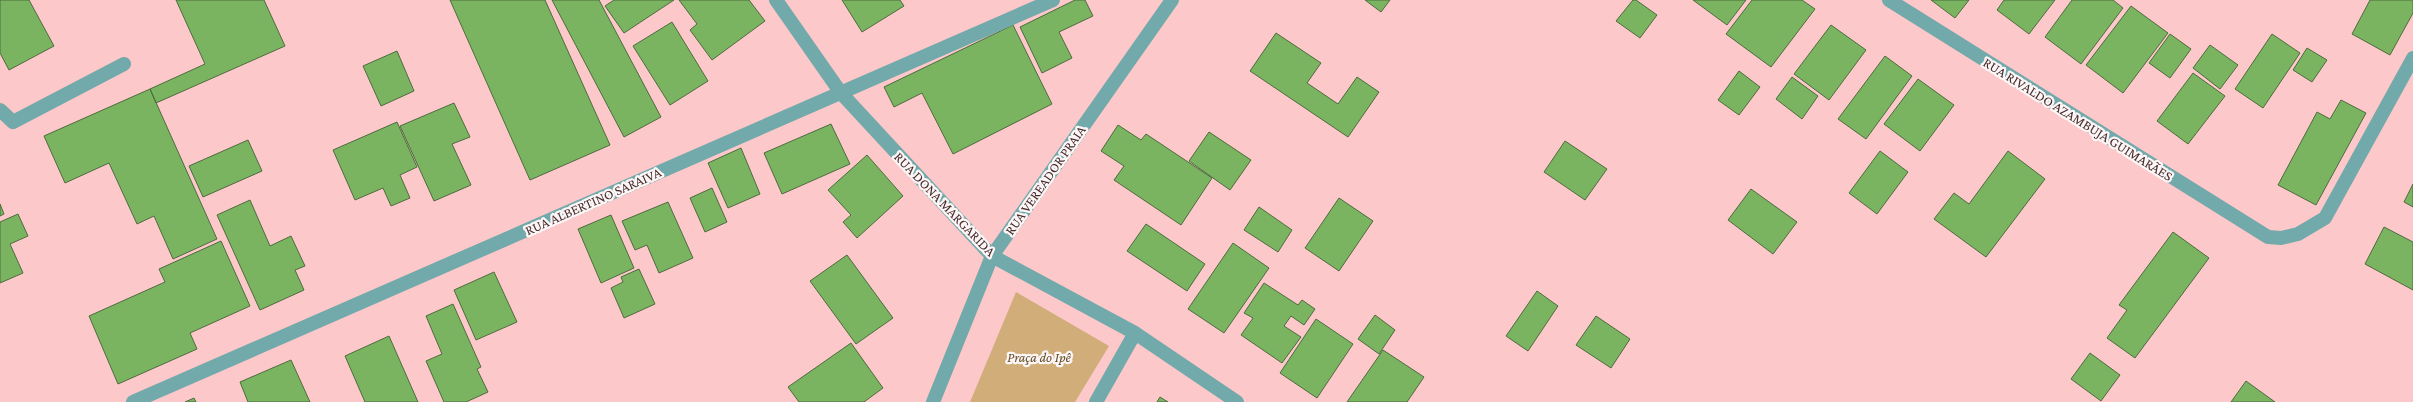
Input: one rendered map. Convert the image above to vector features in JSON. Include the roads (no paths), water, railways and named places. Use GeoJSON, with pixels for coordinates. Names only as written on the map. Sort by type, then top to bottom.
{"type":"FeatureCollection","features":[{"type":"Feature","properties":{"kind":"street","name":"RUA DONA MARGARIDA"},"geometry":{"type":"LineString","coordinates":[[776,0],[841,93],[992,256],[1135,333],[1237,402]]}},
{"type":"Feature","properties":{"kind":"street","name":"RUA ALBERTINO SARAIVA"},"geometry":{"type":"LineString","coordinates":[[133,402],[1053,0]]}},
{"type":"Feature","properties":{"kind":"street","name":"RUA VEREADOR PRAIA"},"geometry":{"type":"LineString","coordinates":[[933,402],[992,256],[1172,0]]}},
{"type":"Feature","properties":{"kind":"street","name":"RUA RIVALDO AZAMBUJA GUIMARÃES"},"geometry":{"type":"LineString","coordinates":[[1889,0],[2268,237],[2281,238],[2298,234],[2325,218],[2413,58]]}},
{"type":"Feature","properties":{"kind":"street"},"geometry":{"type":"LineString","coordinates":[[0,110],[13,122],[124,64]]}},
{"type":"Feature","properties":{"kind":"street"},"geometry":{"type":"LineString","coordinates":[[1096,402],[1135,333]]}},
{"type":"Feature","properties":{"kind":"park label","name":"Praça do Ipê"},"geometry":{"type":"Point","coordinates":[1039,357]}}]}
